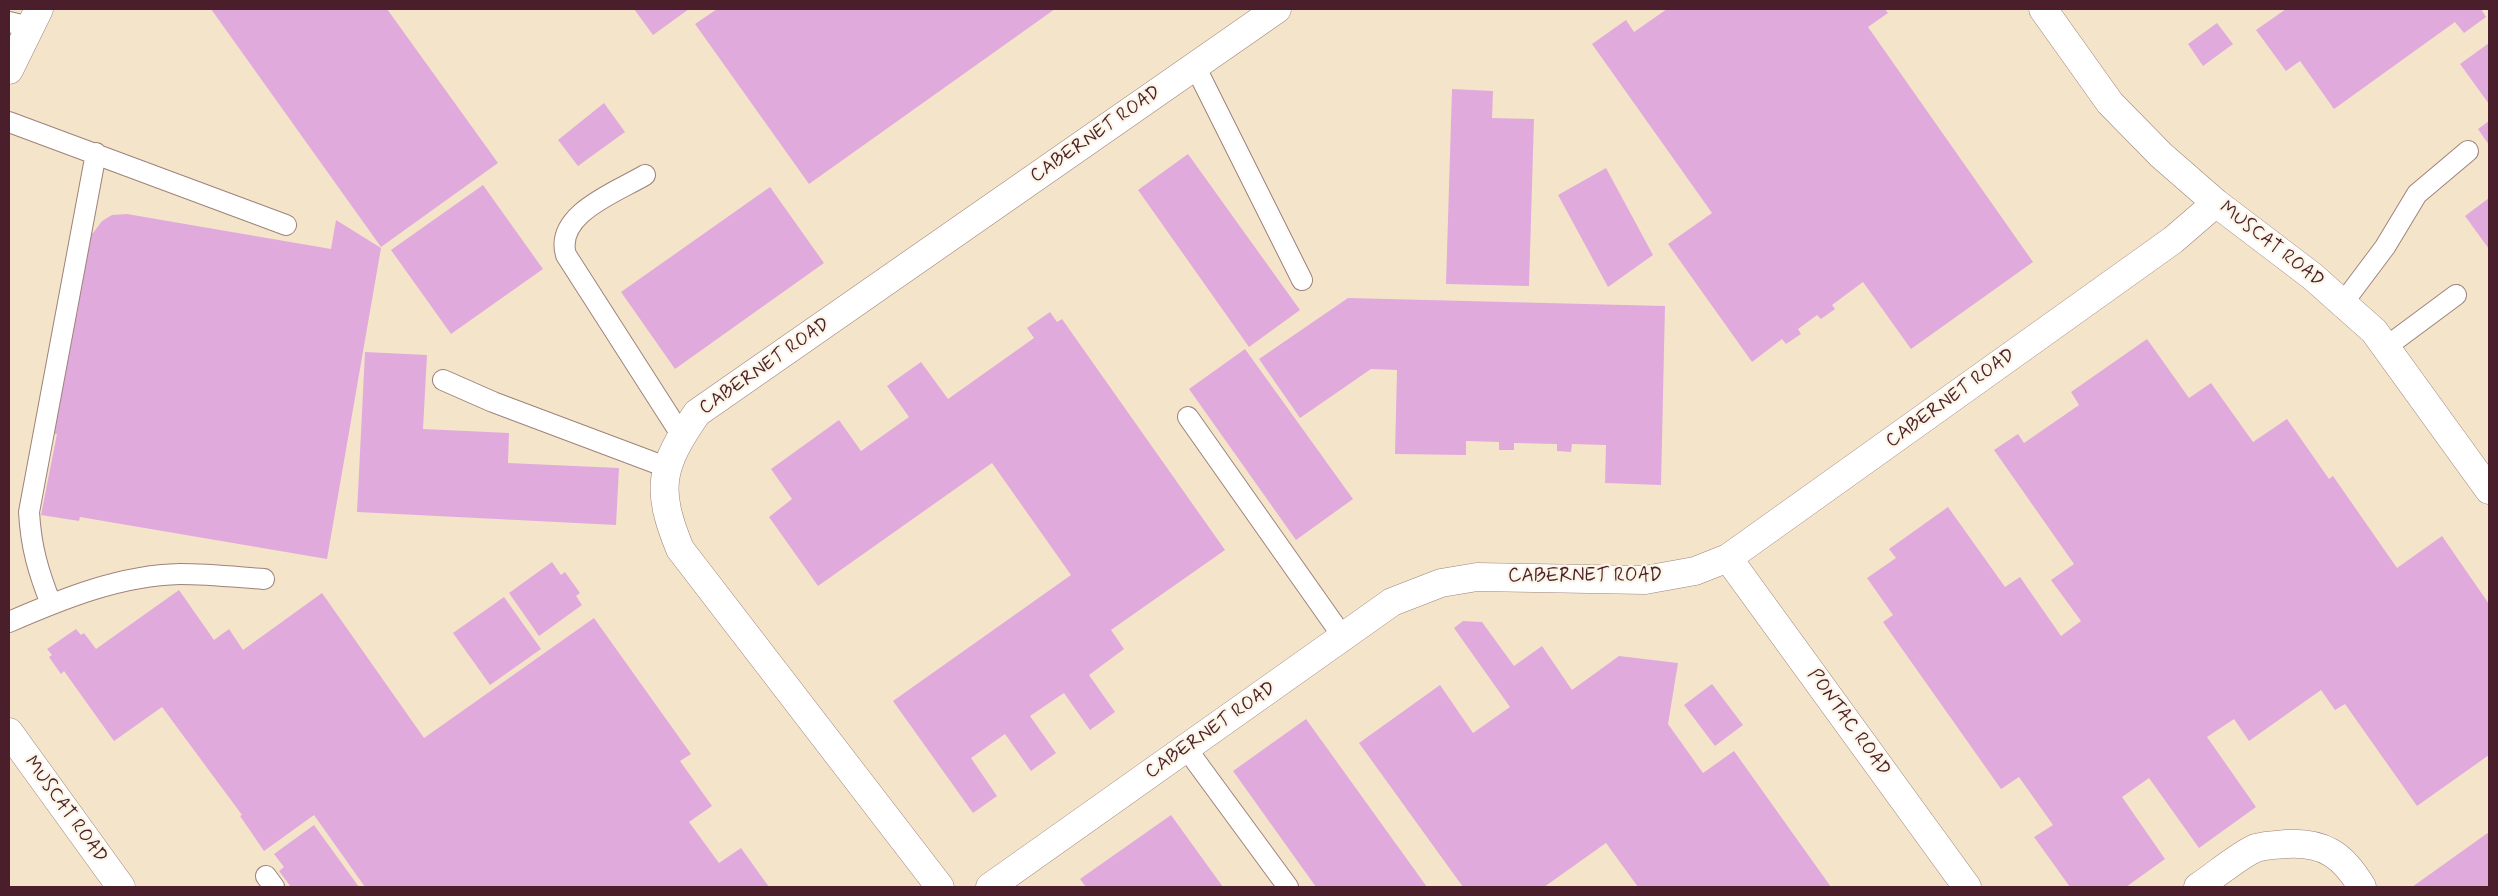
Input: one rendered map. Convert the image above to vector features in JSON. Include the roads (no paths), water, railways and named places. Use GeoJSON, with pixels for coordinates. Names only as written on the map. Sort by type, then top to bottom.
{"type":"FeatureCollection","features":[{"type":"Feature","properties":{"kind":"street","name":"CABERNET ROAD"},"geometry":{"type":"LineString","coordinates":[[940,887],[680,549],[668,519],[664,492],[666,467],[682,436],[697,413],[1277,9]]}},
{"type":"Feature","properties":{"kind":"street","name":"MUSCAT ROAD"},"geometry":{"type":"LineString","coordinates":[[2043,9],[2110,103],[2161,155],[2216,203],[2312,276],[2374,331],[2489,490]]}},
{"type":"Feature","properties":{"kind":"street"},"geometry":{"type":"LineString","coordinates":[[9,70],[26,19]]}},
{"type":"Feature","properties":{"kind":"street","name":"CABERNET ROAD"},"geometry":{"type":"LineString","coordinates":[[990,887],[1392,602],[1441,583],[1477,577],[1645,580],[1695,571],[1728,558],[2173,240],[2216,203]]}},
{"type":"Feature","properties":{"kind":"street","name":"PONTAC ROAD"},"geometry":{"type":"LineString","coordinates":[[1728,558],[1968,887]]}},
{"type":"Feature","properties":{"kind":"street","name":"MUSCAT ROAD"},"geometry":{"type":"LineString","coordinates":[[9,732],[121,887]]}},
{"type":"Feature","properties":{"kind":"street"},"geometry":{"type":"LineString","coordinates":[[2198,887],[2254,849],[2301,844],[2316,845],[2336,856],[2353,872],[2362,887]]}},
{"type":"Feature","properties":{"kind":"lane"},"geometry":{"type":"LineString","coordinates":[[1195,66],[1302,280]]}},
{"type":"Feature","properties":{"kind":"lane"},"geometry":{"type":"LineString","coordinates":[[9,122],[96,153],[286,226]]}},
{"type":"Feature","properties":{"kind":"lane"},"geometry":{"type":"LineString","coordinates":[[2343,304],[2384,247],[2417,194],[2468,152]]}},
{"type":"Feature","properties":{"kind":"lane"},"geometry":{"type":"LineString","coordinates":[[51,604],[33,551],[29,512],[96,153]]}},
{"type":"Feature","properties":{"kind":"lane"},"geometry":{"type":"LineString","coordinates":[[645,175],[578,214],[569,226],[563,245],[566,255],[682,436]]}},
{"type":"Feature","properties":{"kind":"lane"},"geometry":{"type":"LineString","coordinates":[[2386,347],[2456,295]]}},
{"type":"Feature","properties":{"kind":"lane"},"geometry":{"type":"LineString","coordinates":[[443,380],[493,402],[666,467]]}},
{"type":"Feature","properties":{"kind":"lane"},"geometry":{"type":"LineString","coordinates":[[1188,417],[1343,637]]}},
{"type":"Feature","properties":{"kind":"lane"},"geometry":{"type":"LineString","coordinates":[[9,622],[51,604],[100,588],[145,578],[179,574],[264,579]]}},
{"type":"Feature","properties":{"kind":"lane"},"geometry":{"type":"LineString","coordinates":[[1186,748],[1288,887]]}}]}
